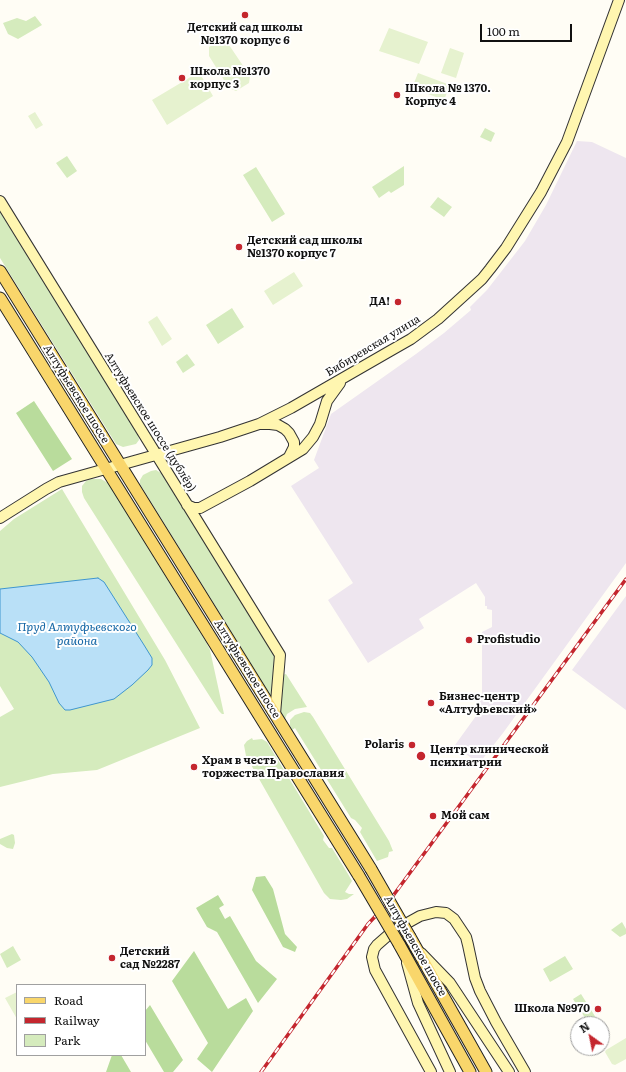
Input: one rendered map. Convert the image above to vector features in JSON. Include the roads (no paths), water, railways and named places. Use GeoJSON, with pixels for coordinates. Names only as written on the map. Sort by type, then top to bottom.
{"type":"FeatureCollection","features":[{"type":"Feature","properties":{"kind":"main road","name":"Бибиревская улица"},"geometry":{"type":"LineString","coordinates":[[1,517],[53,485],[220,437],[259,424],[291,408],[411,339],[438,319],[482,279],[506,248],[541,192],[567,142],[619,0]]}},
{"type":"Feature","properties":{"kind":"main road","name":"Алтуфьевское шоссе (дублёр)"},"geometry":{"type":"LineString","coordinates":[[0,201],[200,528],[280,655],[275,714]]}},
{"type":"Feature","properties":{"kind":"main road","name":"Алтуфьевское шоссе"},"geometry":{"type":"LineString","coordinates":[[0,271],[371,869],[486,1072]]}},
{"type":"Feature","properties":{"kind":"main road","name":"Алтуфьевское шоссе"},"geometry":{"type":"LineString","coordinates":[[0,298],[359,876],[470,1072]]}},
{"type":"Feature","properties":{"kind":"main road"},"geometry":{"type":"LineString","coordinates":[[187,505],[194,508],[200,508],[213,502],[303,449],[313,437],[320,424],[327,401],[344,378]]}},
{"type":"Feature","properties":{"kind":"main road"},"geometry":{"type":"LineString","coordinates":[[259,424],[278,425],[289,432],[294,442],[294,447],[288,459]]}},
{"type":"Feature","properties":{"kind":"main road"},"geometry":{"type":"LineString","coordinates":[[200,528],[200,520],[203,512],[213,502]]}},
{"type":"Feature","properties":{"kind":"main road"},"geometry":{"type":"LineString","coordinates":[[431,1072],[375,970],[372,957],[374,949],[386,936],[420,916],[431,912],[441,912],[454,918],[468,942],[473,971],[480,992],[492,1017],[524,1072]]}},
{"type":"Feature","properties":{"kind":"main road"},"geometry":{"type":"LineString","coordinates":[[412,940],[424,956],[450,983],[509,1072]]}},
{"type":"Feature","properties":{"kind":"main road"},"geometry":{"type":"LineString","coordinates":[[401,948],[418,1003],[450,1072]]}},
{"type":"Feature","properties":{"kind":"water","name":"Пруд Алтуфьевского района"},"geometry":{"type":"Polygon","coordinates":[[[98,578],[104,582],[144,645],[152,658],[152,665],[132,685],[114,699],[65,710],[59,703],[49,682],[32,657],[18,642],[0,633],[0,589],[98,578]]]}},
{"type":"Feature","properties":{"kind":"railway"},"geometry":{"type":"LineString","coordinates":[[261,1072],[368,924],[387,904],[626,579]]}},
{"type":"Feature","properties":{"kind":"place","name":"Детский сад школы №1370 корпус 6"},"geometry":{"type":"Point","coordinates":[245,15]}},
{"type":"Feature","properties":{"kind":"place","name":"Школа №1370 корпус 3"},"geometry":{"type":"Point","coordinates":[182,78]}},
{"type":"Feature","properties":{"kind":"place","name":"Школа № 1370. Корпус 4"},"geometry":{"type":"Point","coordinates":[397,95]}},
{"type":"Feature","properties":{"kind":"place","name":"Детский сад школы №1370 корпус 7"},"geometry":{"type":"Point","coordinates":[239,247]}},
{"type":"Feature","properties":{"kind":"place","name":"ДА!"},"geometry":{"type":"Point","coordinates":[398,302]}},
{"type":"Feature","properties":{"kind":"place","name":"Profistudio"},"geometry":{"type":"Point","coordinates":[469,640]}},
{"type":"Feature","properties":{"kind":"place","name":"Бизнес-центр «Алтуфьевский»"},"geometry":{"type":"Point","coordinates":[431,703]}},
{"type":"Feature","properties":{"kind":"place","name":"Polaris"},"geometry":{"type":"Point","coordinates":[412,745]}},
{"type":"Feature","properties":{"kind":"place","name":"Центр клинической психиатрии"},"geometry":{"type":"Point","coordinates":[421,756]}},
{"type":"Feature","properties":{"kind":"place","name":"Храм в честь торжества Православия"},"geometry":{"type":"Point","coordinates":[194,767]}},
{"type":"Feature","properties":{"kind":"place","name":"Мой сам"},"geometry":{"type":"Point","coordinates":[433,816]}},
{"type":"Feature","properties":{"kind":"place","name":"Детский сад №2287"},"geometry":{"type":"Point","coordinates":[112,958]}},
{"type":"Feature","properties":{"kind":"place","name":"Школа №970"},"geometry":{"type":"Point","coordinates":[598,1009]}}]}
